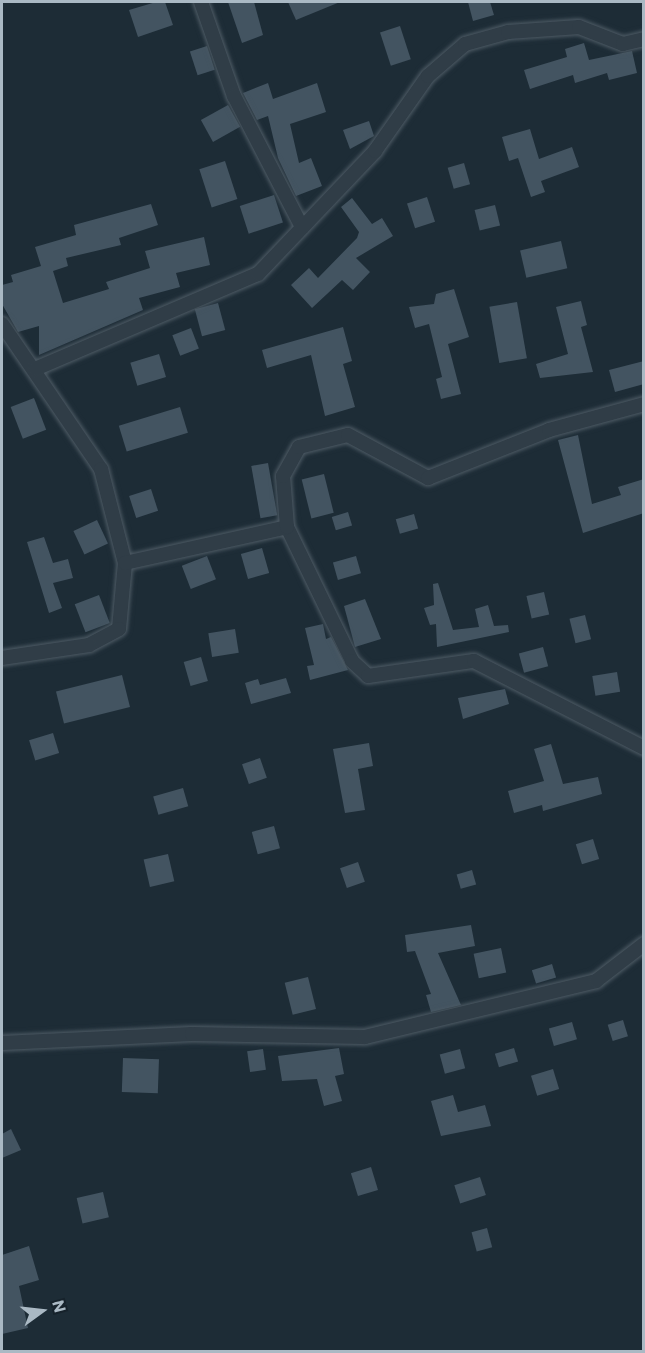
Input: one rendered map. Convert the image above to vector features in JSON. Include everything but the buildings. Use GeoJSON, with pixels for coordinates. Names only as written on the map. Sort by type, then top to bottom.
{"type":"FeatureCollection","features":[{"type":"Feature","properties":{"kind":"street"},"geometry":{"type":"LineString","coordinates":[[201,2],[234,96],[302,227]]}},
{"type":"Feature","properties":{"kind":"street"},"geometry":{"type":"LineString","coordinates":[[35,369],[258,274],[375,151],[428,76],[465,44],[508,32],[579,27],[623,44],[644,39]]}},
{"type":"Feature","properties":{"kind":"street"},"geometry":{"type":"LineString","coordinates":[[2,324],[35,369],[101,469],[125,563],[119,629],[88,645],[2,658]]}},
{"type":"Feature","properties":{"kind":"street"},"geometry":{"type":"LineString","coordinates":[[644,404],[549,430],[428,478],[348,435],[299,447],[283,476],[287,526],[352,661],[368,676],[474,661],[644,748]]}},
{"type":"Feature","properties":{"kind":"street"},"geometry":{"type":"LineString","coordinates":[[125,563],[287,526]]}},
{"type":"Feature","properties":{"kind":"street"},"geometry":{"type":"LineString","coordinates":[[2,1043],[192,1034],[365,1037],[596,981],[644,944]]}}]}
